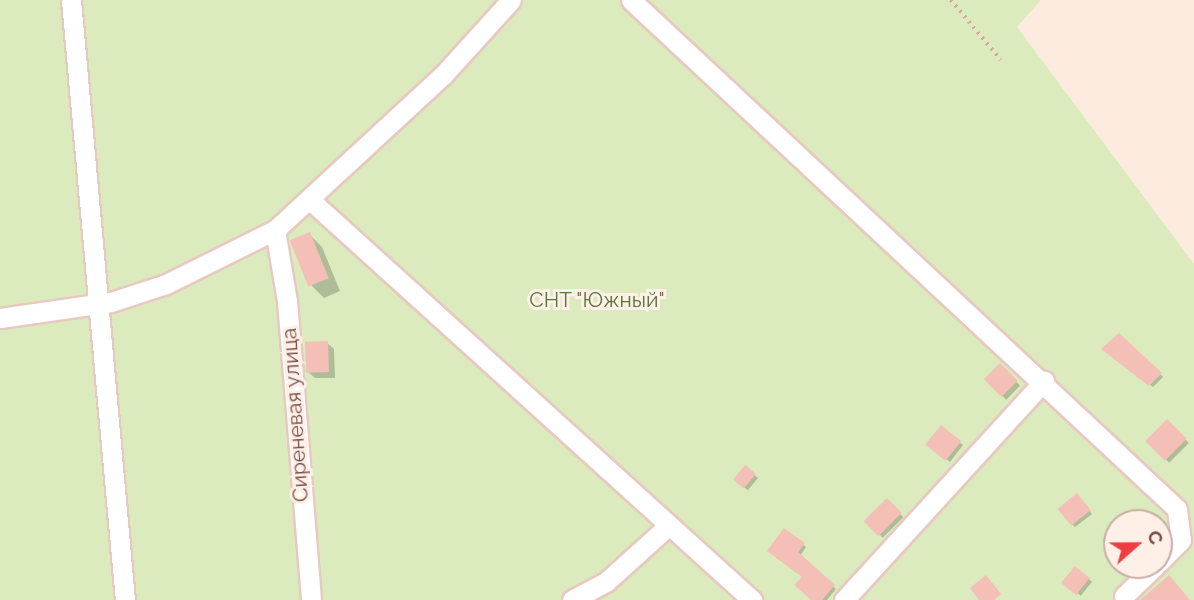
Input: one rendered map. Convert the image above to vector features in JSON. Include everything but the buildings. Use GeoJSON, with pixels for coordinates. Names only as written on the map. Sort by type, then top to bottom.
{"type":"FeatureCollection","features":[{"type":"Feature","properties":{"kind":"street"},"geometry":{"type":"LineString","coordinates":[[71,0],[125,600]]}},
{"type":"Feature","properties":{"kind":"street"},"geometry":{"type":"LineString","coordinates":[[0,318],[99,304],[166,284],[275,230],[443,75],[511,0]]}},
{"type":"Feature","properties":{"kind":"street"},"geometry":{"type":"LineString","coordinates":[[631,0],[1044,381],[1177,509],[1181,540],[1173,548]]}},
{"type":"Feature","properties":{"kind":"street"},"geometry":{"type":"LineString","coordinates":[[309,199],[752,600]]}},
{"type":"Feature","properties":{"kind":"street","name":"Сиреневая улица"},"geometry":{"type":"LineString","coordinates":[[275,230],[287,301],[311,600]]}},
{"type":"Feature","properties":{"kind":"street"},"geometry":{"type":"LineString","coordinates":[[844,600],[1044,381]]}},
{"type":"Feature","properties":{"kind":"street"},"geometry":{"type":"LineString","coordinates":[[572,600],[606,582],[669,525]]}},
{"type":"Feature","properties":{"kind":"street"},"geometry":{"type":"LineString","coordinates":[[1124,596],[1141,579]]}},
{"type":"Feature","properties":{"kind":"path"},"geometry":{"type":"LineString","coordinates":[[951,0],[1001,61]]}},
{"type":"Feature","properties":{"kind":"green space","name":"СНТ \"Южный\""},"geometry":{"type":"Polygon","coordinates":[[[0,0],[1041,0],[1017,27],[1194,264],[1194,600],[0,600],[0,0]]]}}]}
